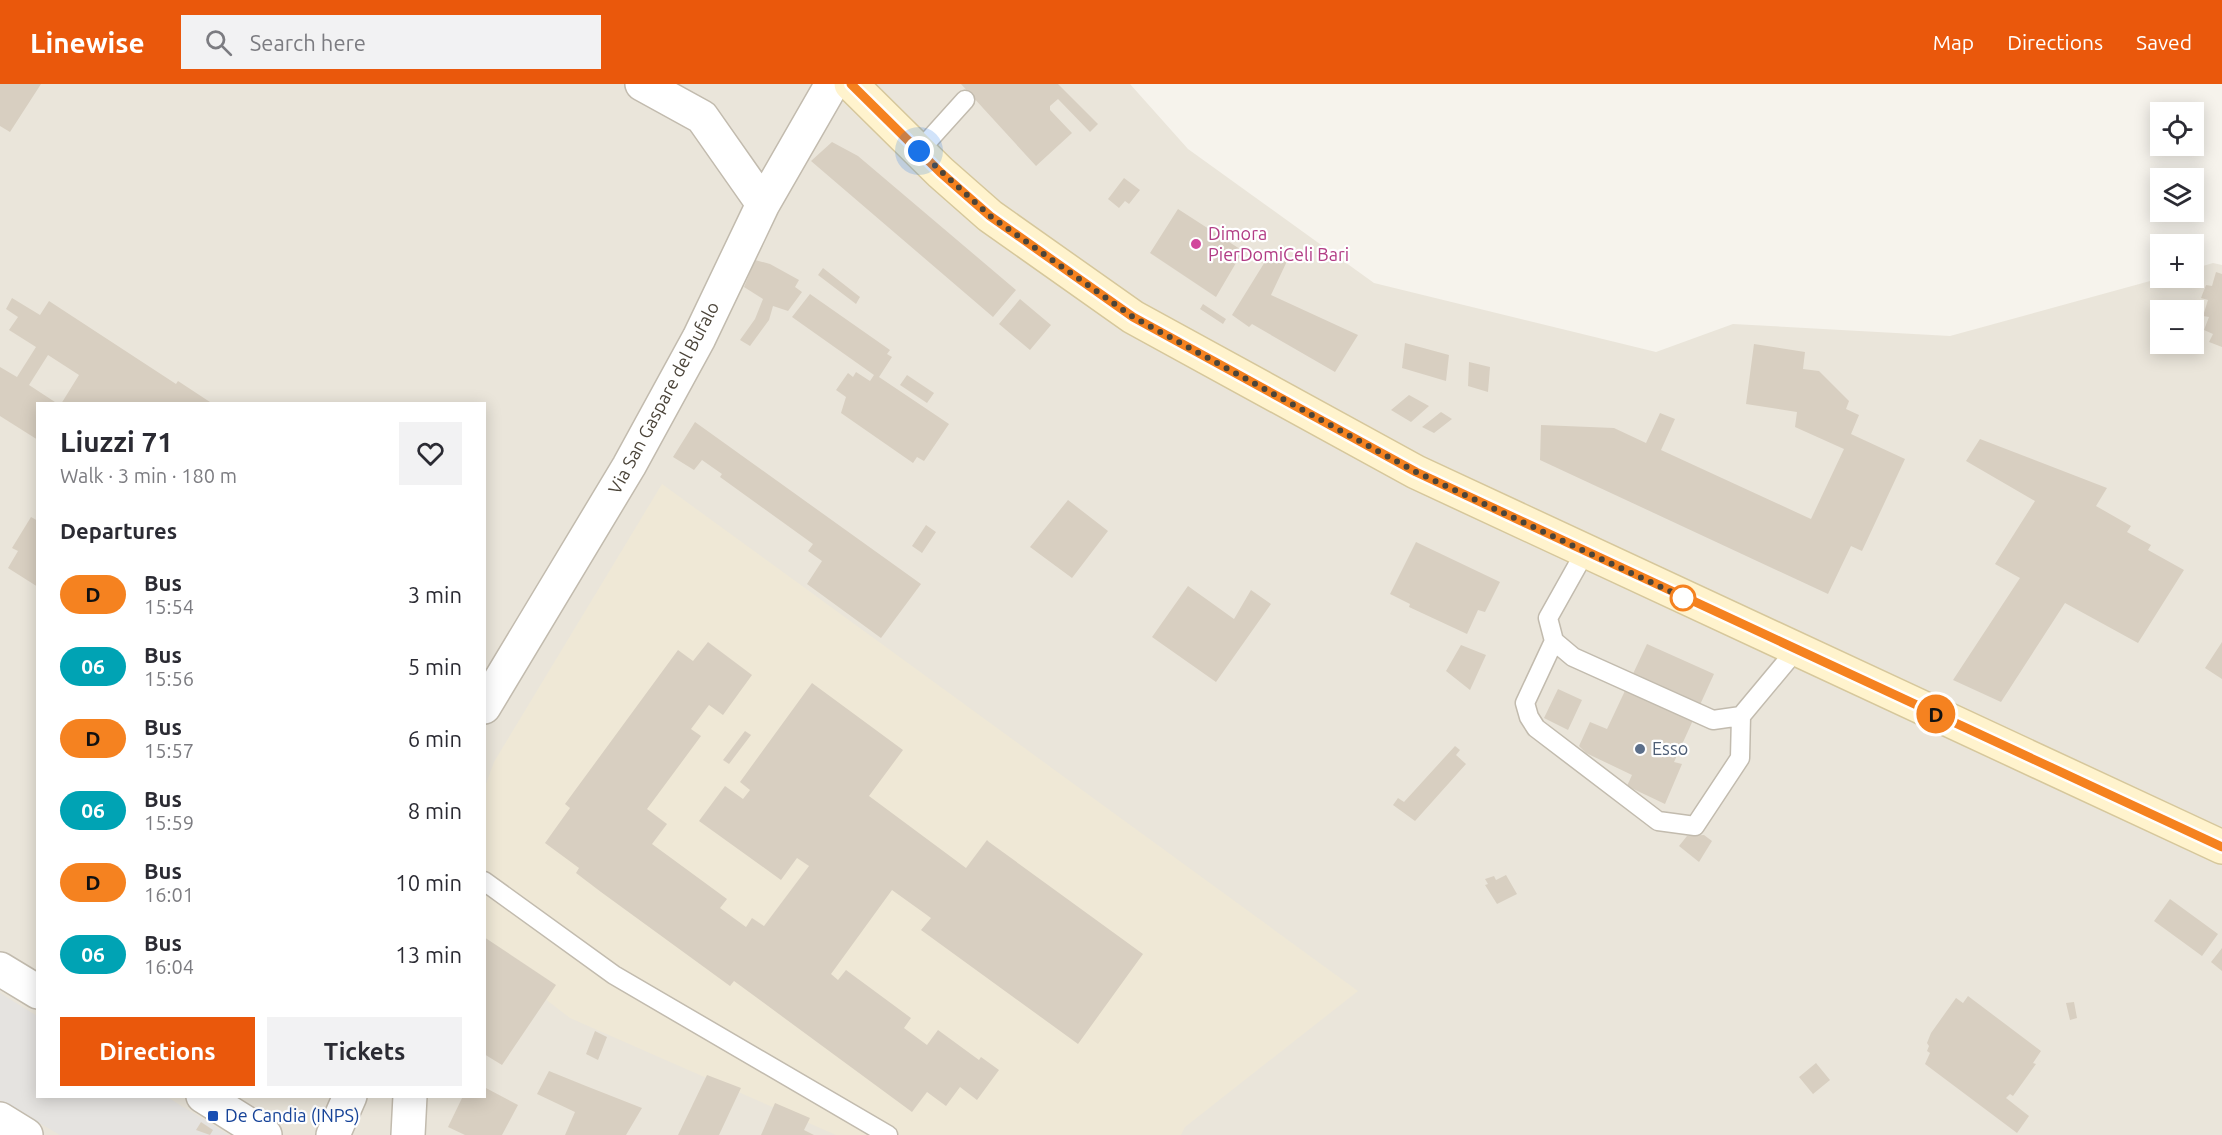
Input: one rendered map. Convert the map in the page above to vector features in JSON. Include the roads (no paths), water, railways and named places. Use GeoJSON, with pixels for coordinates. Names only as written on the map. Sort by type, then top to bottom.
{"type":"FeatureCollection","features":[{"type":"Feature","properties":{"kind":"main road"},"geometry":{"type":"LineString","coordinates":[[851,84],[990,216],[1133,317],[1416,472],[2222,847]]}},
{"type":"Feature","properties":{"kind":"street"},"geometry":{"type":"LineString","coordinates":[[642,84],[702,117],[763,204]]}},
{"type":"Feature","properties":{"kind":"street","name":"Via San Gaspare del Bufalo"},"geometry":{"type":"LineString","coordinates":[[486,704],[629,466],[699,338],[763,204],[832,84]]}},
{"type":"Feature","properties":{"kind":"street"},"geometry":{"type":"LineString","coordinates":[[870,84],[885,117]]}},
{"type":"Feature","properties":{"kind":"street"},"geometry":{"type":"LineString","coordinates":[[0,969],[36,991]]}},
{"type":"Feature","properties":{"kind":"street"},"geometry":{"type":"LineString","coordinates":[[206,1098],[265,1135]]}},
{"type":"Feature","properties":{"kind":"street"},"geometry":{"type":"LineString","coordinates":[[333,1135],[349,1098]]}},
{"type":"Feature","properties":{"kind":"street"},"geometry":{"type":"LineString","coordinates":[[408,1135],[410,1098]]}},
{"type":"Feature","properties":{"kind":"street"},"geometry":{"type":"LineString","coordinates":[[0,1119],[26,1135]]}},
{"type":"Feature","properties":{"kind":"lane"},"geometry":{"type":"LineString","coordinates":[[677,84],[702,117]]}},
{"type":"Feature","properties":{"kind":"lane"},"geometry":{"type":"LineString","coordinates":[[919,151],[965,100]]}},
{"type":"Feature","properties":{"kind":"lane"},"geometry":{"type":"LineString","coordinates":[[1585,552],[1548,618],[1554,641],[1573,657],[1713,720],[1741,716]]}},
{"type":"Feature","properties":{"kind":"lane"},"geometry":{"type":"LineString","coordinates":[[1554,641],[1524,703],[1536,728],[1658,821],[1695,826],[1740,758],[1741,716],[1796,650]]}},
{"type":"Feature","properties":{"kind":"lane"},"geometry":{"type":"LineString","coordinates":[[486,882],[614,975],[888,1135]]}},
{"type":"Feature","properties":{"kind":"place","name":"Dimora PierDomiCeli Bari"},"geometry":{"type":"Point","coordinates":[1196,244]}},
{"type":"Feature","properties":{"kind":"place","name":"Esso"},"geometry":{"type":"Point","coordinates":[1640,749]}},
{"type":"Feature","properties":{"kind":"place","name":"De Candia (INPS)"},"geometry":{"type":"Point","coordinates":[213,1116]}}]}
